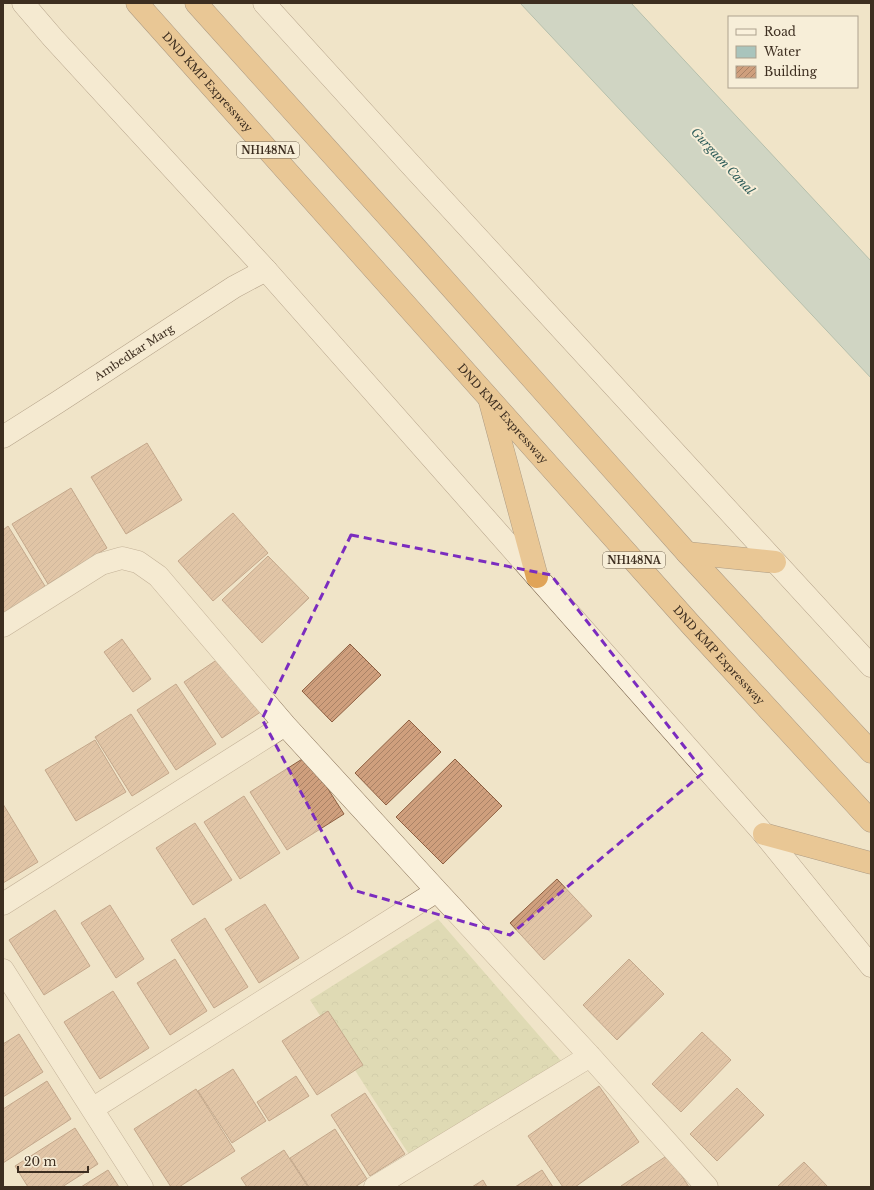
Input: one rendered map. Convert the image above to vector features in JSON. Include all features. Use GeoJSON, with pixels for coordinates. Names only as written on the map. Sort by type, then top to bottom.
{"type":"FeatureCollection","features":[{"type":"Feature","properties":{"kind":"highway","name":"DND KMP Expressway"},"geometry":{"type":"LineString","coordinates":[[137,3],[692,626],[871,822]]}},
{"type":"Feature","properties":{"kind":"highway","name":"NH148NA"},"geometry":{"type":"LineString","coordinates":[[196,3],[423,255],[686,553],[871,752]]}},
{"type":"Feature","properties":{"kind":"highway"},"geometry":{"type":"LineString","coordinates":[[489,398],[537,577]]}},
{"type":"Feature","properties":{"kind":"highway"},"geometry":{"type":"LineString","coordinates":[[686,553],[776,562]]}},
{"type":"Feature","properties":{"kind":"highway"},"geometry":{"type":"LineString","coordinates":[[764,834],[871,863]]}},
{"type":"Feature","properties":{"kind":"street"},"geometry":{"type":"LineString","coordinates":[[23,3],[53,38],[266,270],[764,834],[871,966]]}},
{"type":"Feature","properties":{"kind":"street"},"geometry":{"type":"LineString","coordinates":[[264,3],[415,170],[871,666]]}},
{"type":"Feature","properties":{"kind":"street","name":"Ambedkar Marg"},"geometry":{"type":"LineString","coordinates":[[3,437],[234,287],[266,270]]}},
{"type":"Feature","properties":{"kind":"street"},"geometry":{"type":"LineString","coordinates":[[3,626],[101,564],[122,558],[138,562],[158,576],[285,725],[590,1056],[707,1187]]}},
{"type":"Feature","properties":{"kind":"street"},"geometry":{"type":"LineString","coordinates":[[3,904],[285,725]]}},
{"type":"Feature","properties":{"kind":"street"},"geometry":{"type":"LineString","coordinates":[[92,1109],[437,891]]}},
{"type":"Feature","properties":{"kind":"street"},"geometry":{"type":"LineString","coordinates":[[3,970],[142,1187]]}},
{"type":"Feature","properties":{"kind":"street"},"geometry":{"type":"LineString","coordinates":[[375,1187],[590,1056]]}},
{"type":"Feature","properties":{"kind":"highlighted area"},"geometry":{"type":"Polygon","coordinates":[[[351,535],[551,575],[704,772],[510,935],[353,890],[262,719],[351,535]]]}},
{"type":"Feature","properties":{"kind":"green space"},"geometry":{"type":"Polygon","coordinates":[[[438,919],[562,1062],[410,1156],[310,1000],[438,919]]]}},
{"type":"Feature","properties":{"kind":"water","name":"Gurgaon Canal"},"geometry":{"type":"Polygon","coordinates":[[[520,3],[631,3],[871,261],[871,378],[520,3]]]}},
{"type":"Feature","properties":{"kind":"building"},"geometry":{"type":"Polygon","coordinates":[[[147,443],[182,500],[126,534],[91,477],[147,443]]]}},
{"type":"Feature","properties":{"kind":"building"},"geometry":{"type":"Polygon","coordinates":[[[71,488],[107,548],[48,584],[12,524],[71,488]]]}},
{"type":"Feature","properties":{"kind":"building"},"geometry":{"type":"Polygon","coordinates":[[[233,513],[268,553],[213,601],[178,561],[233,513]]]}},
{"type":"Feature","properties":{"kind":"building"},"geometry":{"type":"Polygon","coordinates":[[[8,526],[48,591],[3,618],[3,530],[8,526]]]}},
{"type":"Feature","properties":{"kind":"building"},"geometry":{"type":"Polygon","coordinates":[[[268,556],[309,598],[262,643],[222,600],[268,556]]]}},
{"type":"Feature","properties":{"kind":"building"},"geometry":{"type":"Polygon","coordinates":[[[122,639],[151,679],[133,692],[104,652],[122,639]]]}},
{"type":"Feature","properties":{"kind":"building"},"geometry":{"type":"Polygon","coordinates":[[[350,644],[381,675],[332,722],[302,691],[350,644]]]}},
{"type":"Feature","properties":{"kind":"building"},"geometry":{"type":"Polygon","coordinates":[[[224,655],[262,711],[222,738],[184,682],[224,655]]]}},
{"type":"Feature","properties":{"kind":"building"},"geometry":{"type":"Polygon","coordinates":[[[176,684],[216,744],[176,770],[137,710],[176,684]]]}},
{"type":"Feature","properties":{"kind":"building"},"geometry":{"type":"Polygon","coordinates":[[[131,714],[169,773],[132,796],[95,737],[131,714]]]}},
{"type":"Feature","properties":{"kind":"building"},"geometry":{"type":"Polygon","coordinates":[[[409,720],[441,752],[386,805],[355,773],[409,720]]]}},
{"type":"Feature","properties":{"kind":"building"},"geometry":{"type":"Polygon","coordinates":[[[95,740],[126,792],[76,821],[45,770],[95,740]]]}},
{"type":"Feature","properties":{"kind":"building"},"geometry":{"type":"Polygon","coordinates":[[[307,756],[344,814],[287,850],[250,792],[307,756]]]}},
{"type":"Feature","properties":{"kind":"building"},"geometry":{"type":"Polygon","coordinates":[[[455,759],[502,806],[443,864],[396,817],[455,759]]]}},
{"type":"Feature","properties":{"kind":"building"},"geometry":{"type":"Polygon","coordinates":[[[244,796],[280,853],[240,879],[204,822],[244,796]]]}},
{"type":"Feature","properties":{"kind":"building"},"geometry":{"type":"Polygon","coordinates":[[[3,804],[38,862],[3,883],[3,804]]]}},
{"type":"Feature","properties":{"kind":"building"},"geometry":{"type":"Polygon","coordinates":[[[195,823],[232,880],[193,905],[156,848],[195,823]]]}},
{"type":"Feature","properties":{"kind":"building"},"geometry":{"type":"Polygon","coordinates":[[[557,879],[592,916],[544,960],[510,923],[557,879]]]}},
{"type":"Feature","properties":{"kind":"building"},"geometry":{"type":"Polygon","coordinates":[[[265,904],[299,958],[259,983],[225,929],[265,904]]]}},
{"type":"Feature","properties":{"kind":"building"},"geometry":{"type":"Polygon","coordinates":[[[110,905],[144,959],[116,978],[81,923],[110,905]]]}},
{"type":"Feature","properties":{"kind":"building"},"geometry":{"type":"Polygon","coordinates":[[[55,910],[90,966],[44,995],[9,940],[55,910]]]}},
{"type":"Feature","properties":{"kind":"building"},"geometry":{"type":"Polygon","coordinates":[[[205,918],[248,987],[214,1008],[171,940],[205,918]]]}},
{"type":"Feature","properties":{"kind":"building"},"geometry":{"type":"Polygon","coordinates":[[[175,959],[207,1011],[170,1035],[137,983],[175,959]]]}},
{"type":"Feature","properties":{"kind":"building"},"geometry":{"type":"Polygon","coordinates":[[[629,959],[664,994],[617,1040],[583,1005],[629,959]]]}},
{"type":"Feature","properties":{"kind":"building"},"geometry":{"type":"Polygon","coordinates":[[[113,991],[149,1048],[100,1079],[64,1022],[113,991]]]}},
{"type":"Feature","properties":{"kind":"building"},"geometry":{"type":"Polygon","coordinates":[[[328,1011],[363,1065],[317,1095],[282,1041],[328,1011]]]}},
{"type":"Feature","properties":{"kind":"building"},"geometry":{"type":"Polygon","coordinates":[[[702,1032],[731,1060],[681,1112],[652,1084],[702,1032]]]}},
{"type":"Feature","properties":{"kind":"building"},"geometry":{"type":"Polygon","coordinates":[[[19,1034],[43,1072],[3,1097],[3,1044],[19,1034]]]}},
{"type":"Feature","properties":{"kind":"building"},"geometry":{"type":"Polygon","coordinates":[[[233,1069],[266,1121],[232,1143],[198,1091],[233,1069]]]}},
{"type":"Feature","properties":{"kind":"building"},"geometry":{"type":"Polygon","coordinates":[[[296,1076],[309,1096],[269,1121],[257,1102],[296,1076]]]}},
{"type":"Feature","properties":{"kind":"building"},"geometry":{"type":"Polygon","coordinates":[[[47,1081],[71,1119],[3,1163],[3,1109],[47,1081]]]}},
{"type":"Feature","properties":{"kind":"building"},"geometry":{"type":"Polygon","coordinates":[[[599,1086],[639,1142],[575,1187],[563,1187],[528,1136],[599,1086]]]}},
{"type":"Feature","properties":{"kind":"building"},"geometry":{"type":"Polygon","coordinates":[[[737,1088],[764,1115],[717,1161],[690,1134],[737,1088]]]}},
{"type":"Feature","properties":{"kind":"building"},"geometry":{"type":"Polygon","coordinates":[[[196,1089],[235,1151],[179,1187],[171,1187],[134,1129],[196,1089]]]}},
{"type":"Feature","properties":{"kind":"building"},"geometry":{"type":"Polygon","coordinates":[[[365,1093],[405,1154],[370,1176],[331,1115],[365,1093]]]}},
{"type":"Feature","properties":{"kind":"building"},"geometry":{"type":"Polygon","coordinates":[[[75,1128],[98,1164],[62,1187],[28,1187],[15,1166],[75,1128]]]}},
{"type":"Feature","properties":{"kind":"building"},"geometry":{"type":"Polygon","coordinates":[[[335,1129],[367,1179],[355,1187],[309,1187],[290,1158],[335,1129]]]}},
{"type":"Feature","properties":{"kind":"building"},"geometry":{"type":"Polygon","coordinates":[[[284,1150],[308,1187],[247,1187],[241,1178],[284,1150]]]}},
{"type":"Feature","properties":{"kind":"building"},"geometry":{"type":"Polygon","coordinates":[[[668,1155],[689,1187],[621,1187],[621,1186],[668,1155]]]}},
{"type":"Feature","properties":{"kind":"building"},"geometry":{"type":"Polygon","coordinates":[[[804,1162],[828,1187],[777,1187],[804,1162]]]}},
{"type":"Feature","properties":{"kind":"building"},"geometry":{"type":"Polygon","coordinates":[[[108,1170],[119,1187],[81,1187],[108,1170]]]}},
{"type":"Feature","properties":{"kind":"building"},"geometry":{"type":"Polygon","coordinates":[[[542,1170],[553,1187],[515,1187],[542,1170]]]}},
{"type":"Feature","properties":{"kind":"building"},"geometry":{"type":"Polygon","coordinates":[[[483,1180],[487,1187],[472,1187],[483,1180]]]}}]}
